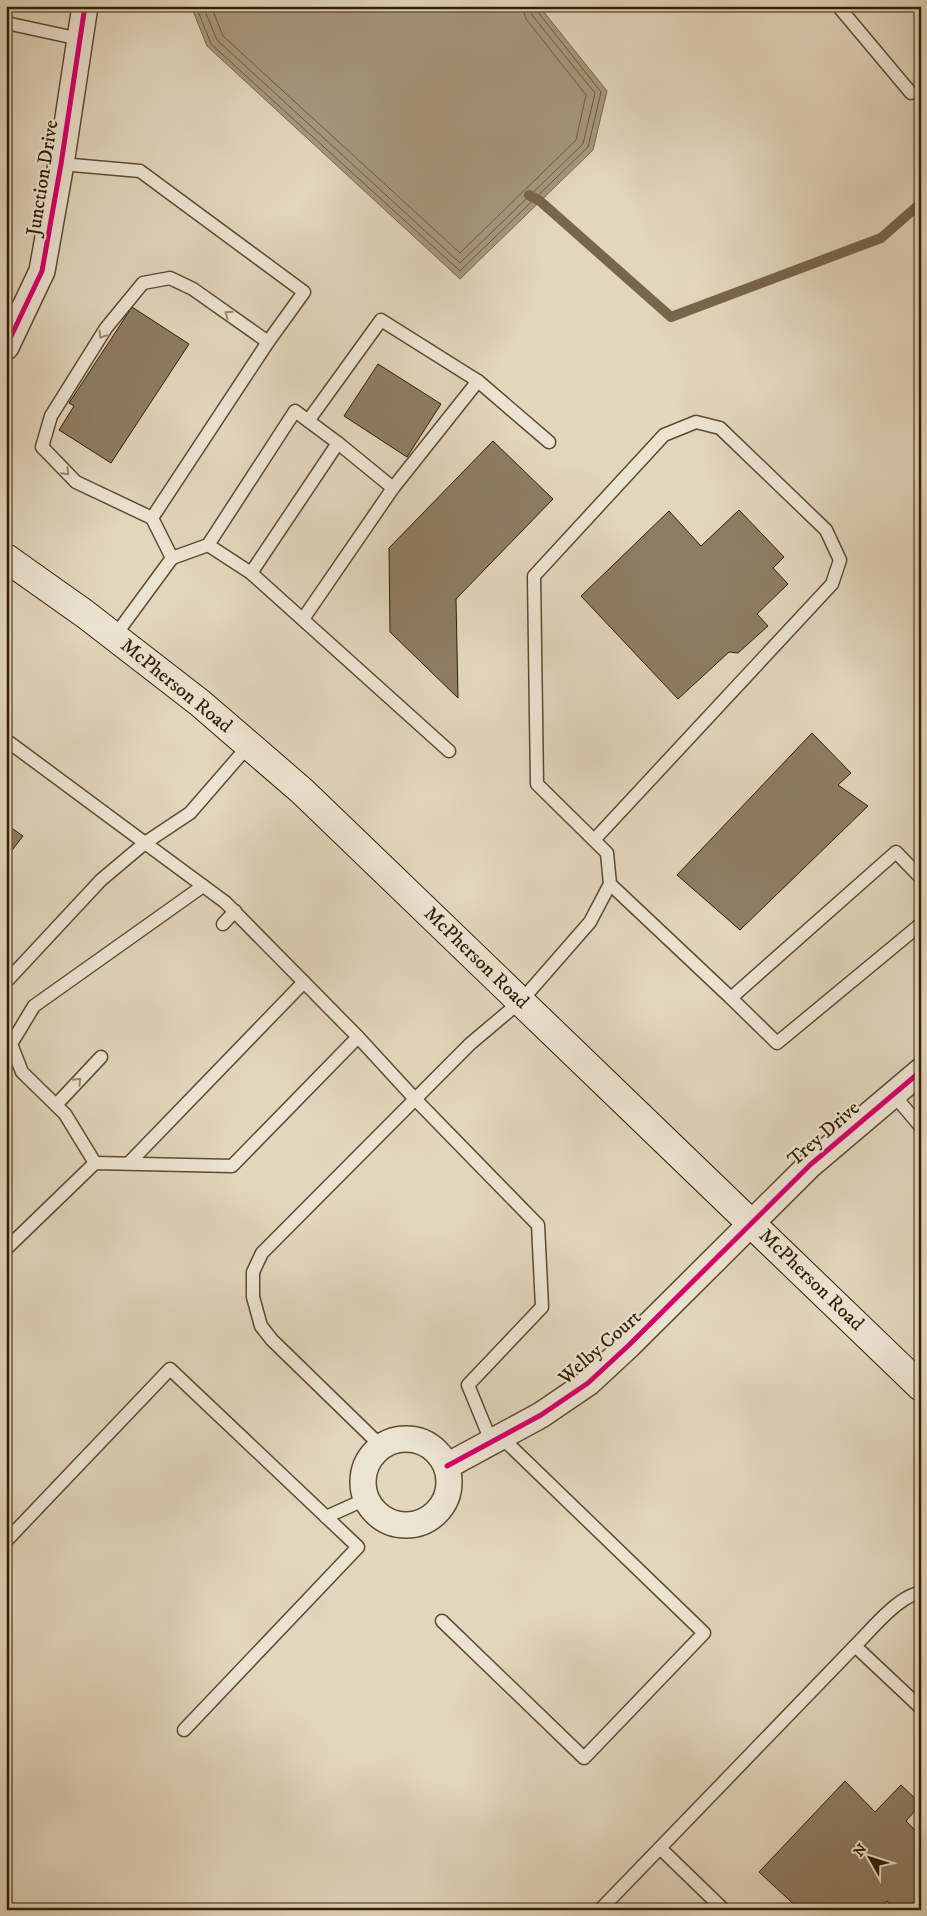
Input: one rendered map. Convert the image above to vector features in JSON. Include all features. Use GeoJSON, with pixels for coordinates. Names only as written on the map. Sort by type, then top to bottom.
{"type":"FeatureCollection","features":[{"type":"Feature","properties":{"kind":"main road","name":"McPherson Road"},"geometry":{"type":"LineString","coordinates":[[6,558],[200,703],[302,790],[921,1386]]}},
{"type":"Feature","properties":{"kind":"street","name":"Junction Drive"},"geometry":{"type":"LineString","coordinates":[[6,347],[42,271],[61,164],[85,6]]}},
{"type":"Feature","properties":{"kind":"street","name":"Trey Drive"},"geometry":{"type":"LineString","coordinates":[[751,1223],[810,1165],[921,1071]]}},
{"type":"Feature","properties":{"kind":"street","name":"Welby Court"},"geometry":{"type":"LineString","coordinates":[[447,1466],[541,1414],[588,1383],[629,1345],[751,1223]]}},
{"type":"Feature","properties":{"kind":"street"},"geometry":{"type":"LineString","coordinates":[[409,1438],[423,1441],[435,1449],[445,1460],[447,1466],[450,1474],[450,1487],[446,1501],[437,1513],[426,1521],[412,1525],[398,1525],[385,1520],[374,1511],[366,1499],[363,1485],[364,1470],[371,1457],[381,1446],[394,1440],[409,1438]]}},
{"type":"Feature","properties":{"kind":"lane"},"geometry":{"type":"LineString","coordinates":[[838,6],[911,93]]}},
{"type":"Feature","properties":{"kind":"lane"},"geometry":{"type":"LineString","coordinates":[[6,24],[80,38]]}},
{"type":"Feature","properties":{"kind":"lane"},"geometry":{"type":"LineString","coordinates":[[61,164],[140,170],[304,292],[268,342],[152,518]]}},
{"type":"Feature","properties":{"kind":"lane"},"geometry":{"type":"LineString","coordinates":[[172,558],[152,518],[76,482],[42,447],[51,416],[106,328],[143,283],[170,278],[193,289],[268,342]]}},
{"type":"Feature","properties":{"kind":"lane"},"geometry":{"type":"LineString","coordinates":[[308,422],[381,320],[478,381],[549,442]]}},
{"type":"Feature","properties":{"kind":"lane"},"geometry":{"type":"LineString","coordinates":[[303,619],[393,488],[478,381]]}},
{"type":"Feature","properties":{"kind":"lane"},"geometry":{"type":"LineString","coordinates":[[114,637],[172,558],[208,545],[294,412],[338,443],[393,488]]}},
{"type":"Feature","properties":{"kind":"lane"},"geometry":{"type":"LineString","coordinates":[[381,1446],[272,1340],[261,1326],[253,1297],[253,1272],[262,1253],[470,1044],[521,1001],[590,922],[610,884],[607,853],[537,784],[534,576],[664,435],[696,422],[720,428],[826,530],[840,560],[832,584],[594,840]]}},
{"type":"Feature","properties":{"kind":"lane"},"geometry":{"type":"LineString","coordinates":[[251,573],[338,443]]}},
{"type":"Feature","properties":{"kind":"lane"},"geometry":{"type":"LineString","coordinates":[[208,545],[251,573],[448,751]]}},
{"type":"Feature","properties":{"kind":"lane"},"geometry":{"type":"LineString","coordinates":[[6,740],[235,911],[538,1225],[542,1307],[468,1385],[496,1439],[704,1633],[584,1758],[442,1620]]}},
{"type":"Feature","properties":{"kind":"lane"},"geometry":{"type":"LineString","coordinates":[[6,982],[101,880],[145,843],[190,813],[249,745]]}},
{"type":"Feature","properties":{"kind":"lane"},"geometry":{"type":"LineString","coordinates":[[731,998],[896,852],[921,878]]}},
{"type":"Feature","properties":{"kind":"lane"},"geometry":{"type":"LineString","coordinates":[[610,884],[777,1043],[921,924]]}},
{"type":"Feature","properties":{"kind":"lane"},"geometry":{"type":"LineString","coordinates":[[95,1162],[65,1114],[22,1072],[11,1044],[34,1006],[203,886]]}},
{"type":"Feature","properties":{"kind":"lane"},"geometry":{"type":"LineString","coordinates":[[223,924],[235,911]]}},
{"type":"Feature","properties":{"kind":"lane"},"geometry":{"type":"LineString","coordinates":[[129,1164],[304,982]]}},
{"type":"Feature","properties":{"kind":"lane"},"geometry":{"type":"LineString","coordinates":[[6,1249],[95,1162],[232,1166],[358,1037]]}},
{"type":"Feature","properties":{"kind":"lane"},"geometry":{"type":"LineString","coordinates":[[56,1105],[101,1057]]}},
{"type":"Feature","properties":{"kind":"lane"},"geometry":{"type":"LineString","coordinates":[[893,1094],[921,1127]]}},
{"type":"Feature","properties":{"kind":"lane"},"geometry":{"type":"LineString","coordinates":[[6,1541],[170,1369],[358,1548],[184,1730]]}},
{"type":"Feature","properties":{"kind":"lane"},"geometry":{"type":"LineString","coordinates":[[326,1518],[366,1499]]}},
{"type":"Feature","properties":{"kind":"lane"},"geometry":{"type":"LineString","coordinates":[[600,1910],[855,1646],[903,1600],[914,1593],[921,1593]]}},
{"type":"Feature","properties":{"kind":"lane"},"geometry":{"type":"LineString","coordinates":[[855,1646],[921,1708]]}},
{"type":"Feature","properties":{"kind":"lane"},"geometry":{"type":"LineString","coordinates":[[660,1848],[724,1910]]}},
{"type":"Feature","properties":{"kind":"water"},"geometry":{"type":"Polygon","coordinates":[[[191,6],[539,6],[607,91],[593,150],[460,279],[207,46],[191,6]]]}},
{"type":"Feature","properties":{"kind":"building"},"geometry":{"type":"Polygon","coordinates":[[[132,307],[189,344],[111,463],[59,430],[74,406],[69,403],[132,307]]]}},
{"type":"Feature","properties":{"kind":"building"},"geometry":{"type":"Polygon","coordinates":[[[378,364],[441,404],[407,457],[344,416],[378,364]]]}},
{"type":"Feature","properties":{"kind":"building"},"geometry":{"type":"Polygon","coordinates":[[[493,441],[553,499],[456,599],[458,698],[390,632],[389,548],[493,441]]]}},
{"type":"Feature","properties":{"kind":"building"},"geometry":{"type":"Polygon","coordinates":[[[739,510],[784,557],[773,568],[788,584],[757,614],[768,626],[738,653],[729,652],[678,699],[581,596],[669,511],[701,546],[739,510]]]}},
{"type":"Feature","properties":{"kind":"building"},"geometry":{"type":"Polygon","coordinates":[[[812,733],[851,773],[838,785],[868,806],[740,930],[677,875],[812,733]]]}},
{"type":"Feature","properties":{"kind":"building"},"geometry":{"type":"Polygon","coordinates":[[[6,824],[23,836],[6,858],[6,824]]]}},
{"type":"Feature","properties":{"kind":"building"},"geometry":{"type":"Polygon","coordinates":[[[845,1781],[875,1812],[901,1785],[921,1804],[906,1821],[921,1836],[921,1910],[896,1910],[887,1901],[878,1910],[800,1910],[759,1872],[845,1781]]]}},
{"type":"Feature","properties":{"kind":"waterway"},"geometry":{"type":"LineString","coordinates":[[529,195],[540,201],[671,317],[881,238],[921,203]]}},
{"type":"Feature","properties":{"kind":"cycle path"},"geometry":{"type":"LineString","coordinates":[[6,347],[42,271],[61,164],[85,6]]}},
{"type":"Feature","properties":{"kind":"cycle path"},"geometry":{"type":"LineString","coordinates":[[447,1466],[541,1415],[588,1383],[629,1345],[810,1165],[921,1071]]}}]}
